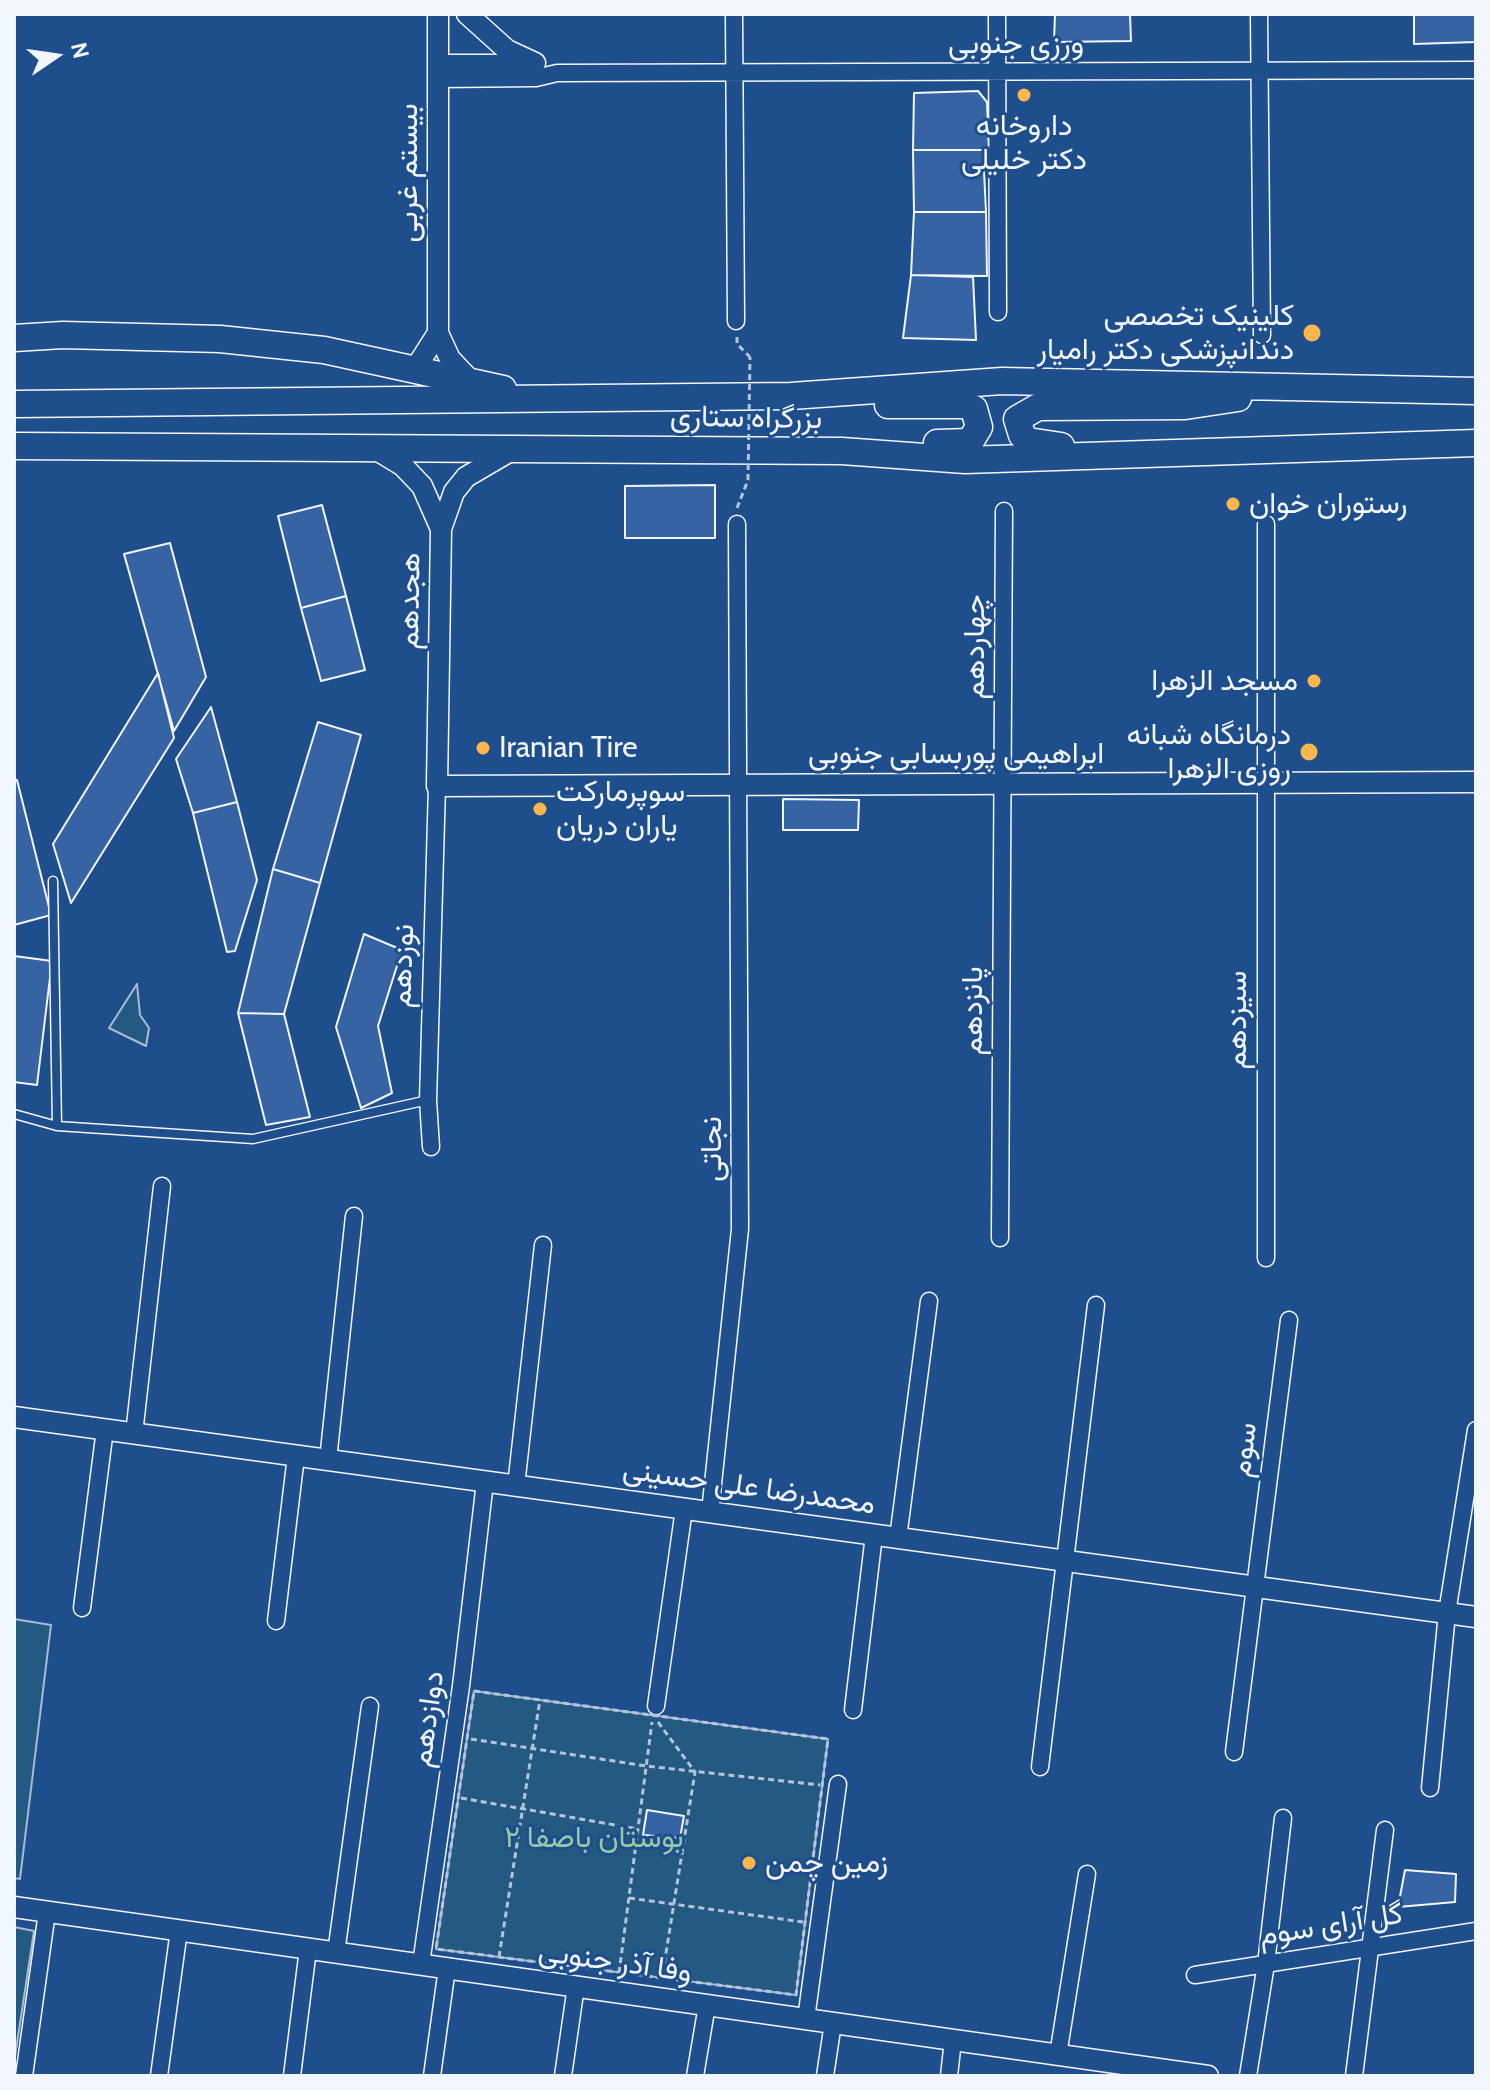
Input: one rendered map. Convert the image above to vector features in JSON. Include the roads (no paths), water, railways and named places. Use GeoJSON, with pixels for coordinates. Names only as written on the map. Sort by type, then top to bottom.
{"type":"FeatureCollection","features":[{"type":"Feature","properties":{"kind":"highway","name":"بزرگراه ستاری"},"geometry":{"type":"LineString","coordinates":[[14,338],[63,335],[220,339],[324,350],[470,380],[529,397]]}},
{"type":"Feature","properties":{"kind":"highway","name":"بزرگراه ستاری"},"geometry":{"type":"LineString","coordinates":[[14,404],[791,396],[1002,381],[1476,391]]}},
{"type":"Feature","properties":{"kind":"highway"},"geometry":{"type":"LineString","coordinates":[[1138,452],[1036,445],[1022,435],[1017,419],[1038,407],[1185,406],[1280,389]]}},
{"type":"Feature","properties":{"kind":"highway"},"geometry":{"type":"LineString","coordinates":[[791,396],[822,402],[966,405],[979,418],[977,435],[970,442],[842,451]]}},
{"type":"Feature","properties":{"kind":"highway","name":"بزرگراه ستاری"},"geometry":{"type":"LineString","coordinates":[[23,448],[842,451],[965,460],[1476,443]]}},
{"type":"Feature","properties":{"kind":"street","name":"بیستم غربی"},"geometry":{"type":"LineString","coordinates":[[438,14],[438,333]]}},
{"type":"Feature","properties":{"kind":"street"},"geometry":{"type":"LineString","coordinates":[[467,14],[507,50],[535,63]]}},
{"type":"Feature","properties":{"kind":"street"},"geometry":{"type":"LineString","coordinates":[[734,14],[736,321]]}},
{"type":"Feature","properties":{"kind":"street"},"geometry":{"type":"LineString","coordinates":[[997,14],[998,312]]}},
{"type":"Feature","properties":{"kind":"street"},"geometry":{"type":"LineString","coordinates":[[1259,14],[1262,335]]}},
{"type":"Feature","properties":{"kind":"street","name":"ورزی جنوبی"},"geometry":{"type":"LineString","coordinates":[[438,71],[535,63],[557,73]]}},
{"type":"Feature","properties":{"kind":"street","name":"ورزی جنوبی"},"geometry":{"type":"LineString","coordinates":[[438,71],[536,78],[557,73],[1476,70]]}},
{"type":"Feature","properties":{"kind":"street"},"geometry":{"type":"LineString","coordinates":[[415,369],[438,333]]}},
{"type":"Feature","properties":{"kind":"street"},"geometry":{"type":"LineString","coordinates":[[438,333],[450,359],[470,380]]}},
{"type":"Feature","properties":{"kind":"street","name":"هجدهم"},"geometry":{"type":"LineString","coordinates":[[372,447],[403,466],[422,486],[441,529],[437,786]]}},
{"type":"Feature","properties":{"kind":"street"},"geometry":{"type":"LineString","coordinates":[[441,529],[454,492],[466,477],[517,448]]}},
{"type":"Feature","properties":{"kind":"street","name":"چهاردهم"},"geometry":{"type":"LineString","coordinates":[[1003,784],[1004,511]]}},
{"type":"Feature","properties":{"kind":"street","name":"نجاتی"},"geometry":{"type":"LineString","coordinates":[[710,1512],[740,1229],[737,524]]}},
{"type":"Feature","properties":{"kind":"street"},"geometry":{"type":"LineString","coordinates":[[1264,783],[1266,524]]}},
{"type":"Feature","properties":{"kind":"street","name":"ابراهیمی پوربسابی جنوبی"},"geometry":{"type":"LineString","coordinates":[[437,786],[1476,782]]}},
{"type":"Feature","properties":{"kind":"street","name":"سیزدهم"},"geometry":{"type":"LineString","coordinates":[[1264,783],[1266,1258]]}},
{"type":"Feature","properties":{"kind":"street","name":"پانزدهم"},"geometry":{"type":"LineString","coordinates":[[1000,1238],[1003,784]]}},
{"type":"Feature","properties":{"kind":"street","name":"نوزدهم"},"geometry":{"type":"LineString","coordinates":[[431,1147],[428,1100],[437,786]]}},
{"type":"Feature","properties":{"kind":"street"},"geometry":{"type":"LineString","coordinates":[[134,1434],[162,1186]]}},
{"type":"Feature","properties":{"kind":"street"},"geometry":{"type":"LineString","coordinates":[[328,1460],[354,1216]]}},
{"type":"Feature","properties":{"kind":"street"},"geometry":{"type":"LineString","coordinates":[[516,1486],[543,1245]]}},
{"type":"Feature","properties":{"kind":"street"},"geometry":{"type":"LineString","coordinates":[[898,1538],[929,1301]]}},
{"type":"Feature","properties":{"kind":"street"},"geometry":{"type":"LineString","coordinates":[[1040,1767],[1096,1305]]}},
{"type":"Feature","properties":{"kind":"street","name":"سوم"},"geometry":{"type":"LineString","coordinates":[[1234,1752],[1289,1320]]}},
{"type":"Feature","properties":{"kind":"street","name":"محمدرضا علی حسینی"},"geometry":{"type":"LineString","coordinates":[[14,1417],[1476,1617]]}},
{"type":"Feature","properties":{"kind":"street"},"geometry":{"type":"LineString","coordinates":[[82,1608],[105,1429]]}},
{"type":"Feature","properties":{"kind":"street"},"geometry":{"type":"LineString","coordinates":[[1430,1788],[1447,1613],[1476,1430]]}},
{"type":"Feature","properties":{"kind":"street"},"geometry":{"type":"LineString","coordinates":[[276,1621],[296,1456]]}},
{"type":"Feature","properties":{"kind":"street","name":"دوازدهم"},"geometry":{"type":"LineString","coordinates":[[421,1964],[461,1686],[485,1482]]}},
{"type":"Feature","properties":{"kind":"street"},"geometry":{"type":"LineString","coordinates":[[655,1710],[684,1509]]}},
{"type":"Feature","properties":{"kind":"street"},"geometry":{"type":"LineString","coordinates":[[853,1710],[874,1535]]}},
{"type":"Feature","properties":{"kind":"street"},"geometry":{"type":"LineString","coordinates":[[336,1953],[370,1706]]}},
{"type":"Feature","properties":{"kind":"street"},"geometry":{"type":"LineString","coordinates":[[806,2019],[830,1785]]}},
{"type":"Feature","properties":{"kind":"street"},"geometry":{"type":"LineString","coordinates":[[1248,2076],[1266,1964],[1283,1818]]}},
{"type":"Feature","properties":{"kind":"street"},"geometry":{"type":"LineString","coordinates":[[1354,2076],[1385,1830]]}},
{"type":"Feature","properties":{"kind":"street"},"geometry":{"type":"LineString","coordinates":[[1058,2055],[1087,1874]]}},
{"type":"Feature","properties":{"kind":"street","name":"وفا آذر جنوبی"},"geometry":{"type":"LineString","coordinates":[[14,1907],[1208,2076]]}},
{"type":"Feature","properties":{"kind":"street"},"geometry":{"type":"LineString","coordinates":[[24,2076],[47,1912]]}},
{"type":"Feature","properties":{"kind":"street"},"geometry":{"type":"LineString","coordinates":[[159,2076],[179,1930]]}},
{"type":"Feature","properties":{"kind":"street","name":"گل آرای سوم"},"geometry":{"type":"LineString","coordinates":[[1195,1975],[1476,1931]]}},
{"type":"Feature","properties":{"kind":"street"},"geometry":{"type":"LineString","coordinates":[[292,2076],[308,1949]]}},
{"type":"Feature","properties":{"kind":"street"},"geometry":{"type":"LineString","coordinates":[[432,2076],[447,1968]]}},
{"type":"Feature","properties":{"kind":"street"},"geometry":{"type":"LineString","coordinates":[[563,2076],[576,1986]]}},
{"type":"Feature","properties":{"kind":"street"},"geometry":{"type":"LineString","coordinates":[[695,2076],[707,2005]]}},
{"type":"Feature","properties":{"kind":"street"},"geometry":{"type":"LineString","coordinates":[[825,2076],[833,2023]]}},
{"type":"Feature","properties":{"kind":"street"},"geometry":{"type":"LineString","coordinates":[[949,2076],[953,2040]]}},
{"type":"Feature","properties":{"kind":"lane"},"geometry":{"type":"LineString","coordinates":[[53,881],[57,1126]]}},
{"type":"Feature","properties":{"kind":"lane"},"geometry":{"type":"LineString","coordinates":[[14,1114],[57,1126],[253,1139],[428,1100]]}},
{"type":"Feature","properties":{"kind":"place","name":"داروخانه دکتر خلیلی"},"geometry":{"type":"Point","coordinates":[1024,95]}},
{"type":"Feature","properties":{"kind":"place","name":"کلینیک تخصصی دندانپزشکی دکتر رامیار"},"geometry":{"type":"Point","coordinates":[1312,333]}},
{"type":"Feature","properties":{"kind":"place","name":"رستوران خوان"},"geometry":{"type":"Point","coordinates":[1233,504]}},
{"type":"Feature","properties":{"kind":"place","name":"مسجد الزهرا"},"geometry":{"type":"Point","coordinates":[1314,681]}},
{"type":"Feature","properties":{"kind":"place","name":"Iranian Tire"},"geometry":{"type":"Point","coordinates":[483,748]}},
{"type":"Feature","properties":{"kind":"place","name":"درمانگاه شبانه روزی الزهرا"},"geometry":{"type":"Point","coordinates":[1309,752]}},
{"type":"Feature","properties":{"kind":"place","name":"سوپرمارکت یاران دریان"},"geometry":{"type":"Point","coordinates":[540,809]}},
{"type":"Feature","properties":{"kind":"place","name":"زمین چمن"},"geometry":{"type":"Point","coordinates":[749,1863]}},
{"type":"Feature","properties":{"kind":"park label","name":"بوستان باصفا ۲"},"geometry":{"type":"Point","coordinates":[594,1838]}}]}
